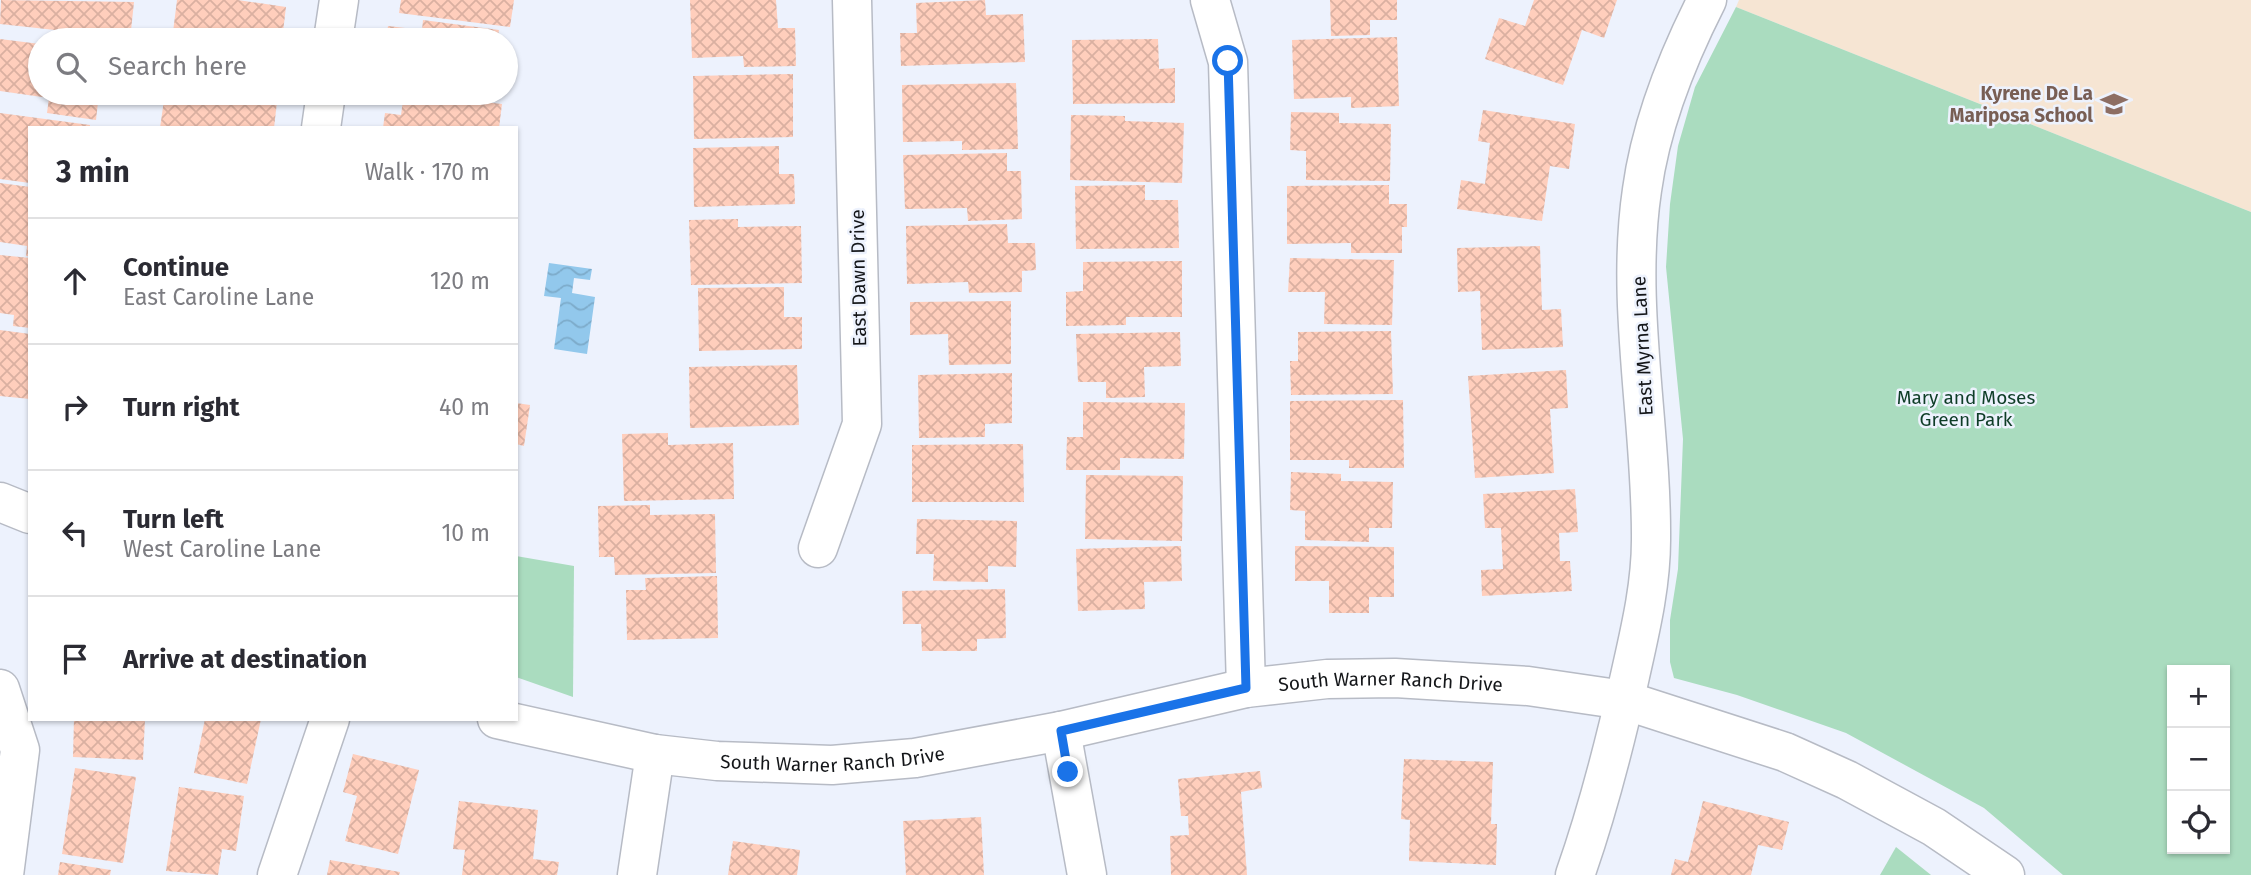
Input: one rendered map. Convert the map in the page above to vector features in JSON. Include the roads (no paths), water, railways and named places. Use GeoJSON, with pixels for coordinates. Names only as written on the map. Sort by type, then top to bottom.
{"type":"FeatureCollection","features":[{"type":"Feature","properties":{"kind":"street"},"geometry":{"type":"LineString","coordinates":[[336,28],[339,0]]}},
{"type":"Feature","properties":{"kind":"street","name":"East Dawn Drive"},"geometry":{"type":"LineString","coordinates":[[818,548],[862,424],[852,0]]}},
{"type":"Feature","properties":{"kind":"street"},"geometry":{"type":"LineString","coordinates":[[1210,0],[1228,61],[1246,688]]}},
{"type":"Feature","properties":{"kind":"street","name":"East Myrna Lane"},"geometry":{"type":"LineString","coordinates":[[1576,875],[1595,817],[1645,607],[1651,541],[1637,246],[1642,190],[1653,133],[1678,62],[1707,0]]}},
{"type":"Feature","properties":{"kind":"street"},"geometry":{"type":"LineString","coordinates":[[321,126],[324,105]]}},
{"type":"Feature","properties":{"kind":"street"},"geometry":{"type":"LineString","coordinates":[[0,502],[28,513]]}},
{"type":"Feature","properties":{"kind":"street","name":"South Warner Ranch Drive"},"geometry":{"type":"LineString","coordinates":[[506,721],[655,754],[717,761],[832,765],[915,758],[1061,731],[1246,688],[1327,679],[1449,680],[1528,686],[1624,700],[1785,752],[1847,780],[1934,827],[2005,875]]}},
{"type":"Feature","properties":{"kind":"street"},"geometry":{"type":"LineString","coordinates":[[0,688],[20,750],[4,875]]}},
{"type":"Feature","properties":{"kind":"street"},"geometry":{"type":"LineString","coordinates":[[277,875],[329,721]]}},
{"type":"Feature","properties":{"kind":"street"},"geometry":{"type":"LineString","coordinates":[[1061,731],[1087,875]]}},
{"type":"Feature","properties":{"kind":"street"},"geometry":{"type":"LineString","coordinates":[[637,875],[655,754]]}},
{"type":"Feature","properties":{"kind":"water"},"geometry":{"type":"Polygon","coordinates":[[[549,263],[592,269],[590,280],[574,278],[572,293],[595,297],[587,354],[554,349],[561,298],[544,296],[549,263]]]}},
{"type":"Feature","properties":{"kind":"place","name":"Kyrene De La Mariposa School"},"geometry":{"type":"Point","coordinates":[2114,104]}},
{"type":"Feature","properties":{"kind":"park label","name":"Mary and Moses Green Park"},"geometry":{"type":"Point","coordinates":[1966,408]}}]}
